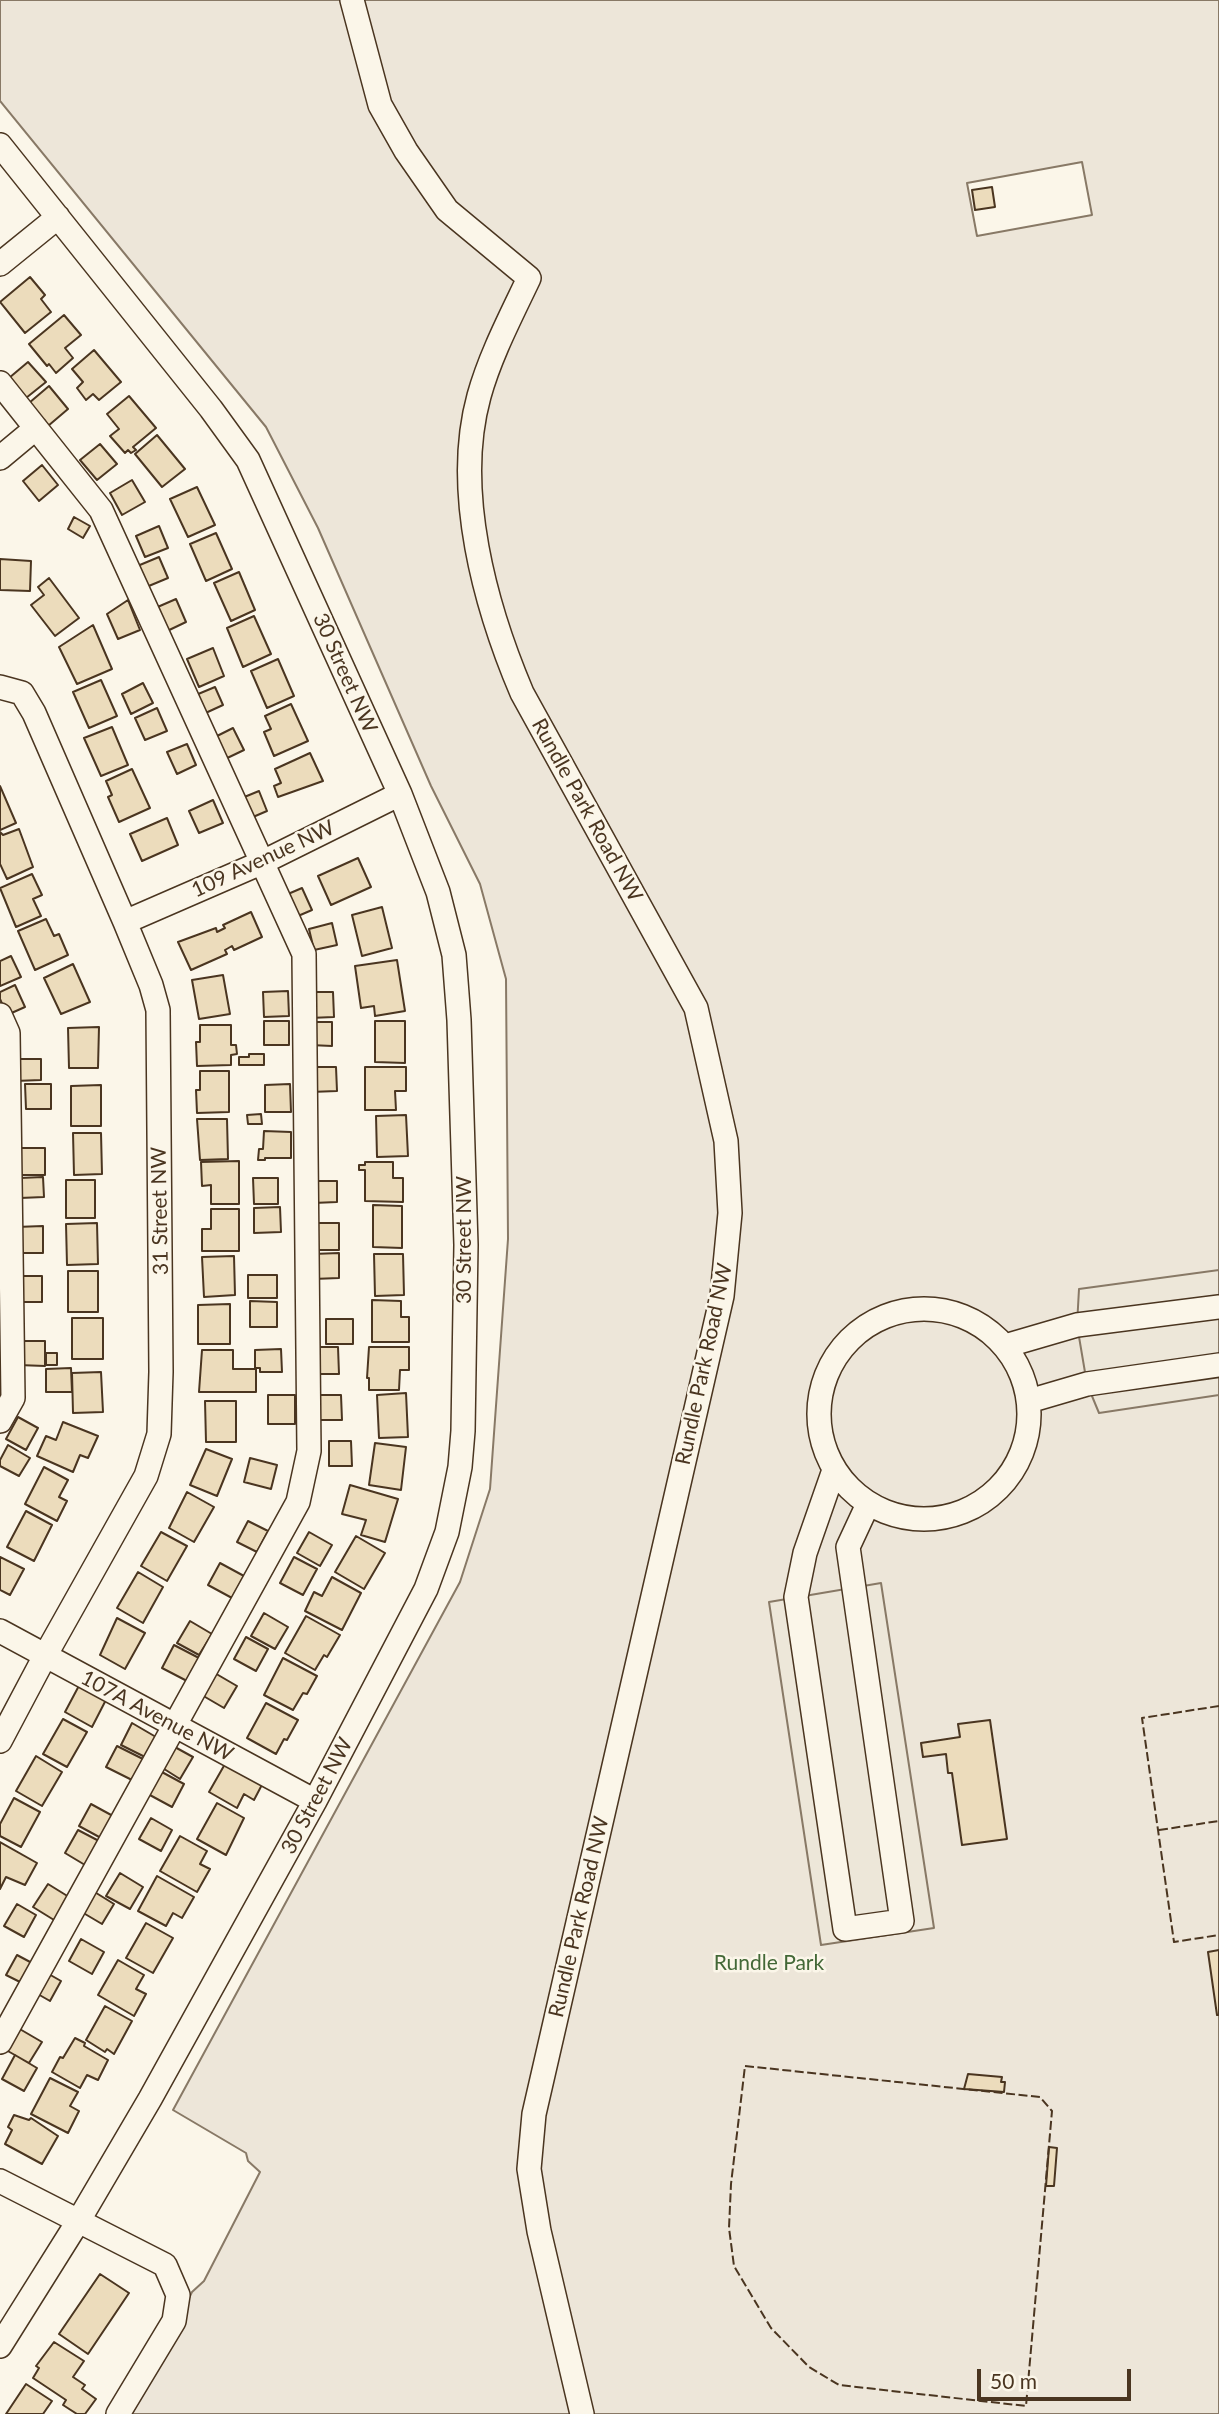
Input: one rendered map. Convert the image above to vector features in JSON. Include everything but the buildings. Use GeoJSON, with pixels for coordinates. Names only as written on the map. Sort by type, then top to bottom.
{"type":"FeatureCollection","features":[{"type":"Feature","properties":{"kind":"street","name":"Rundle Park Road NW"},"geometry":{"type":"LineString","coordinates":[[352,0],[380,105],[406,151],[447,210],[529,278],[479,395],[471,435],[470,487],[481,571],[522,693],[696,1008],[726,1141],[730,1213],[722,1296],[534,2114],[529,2169],[531,2182],[539,2231],[582,2414]]}},
{"type":"Feature","properties":{"kind":"street","name":"30 Street NW"},"geometry":{"type":"LineString","coordinates":[[0,145],[211,409],[248,460],[400,794],[438,892],[454,955],[459,1020],[466,1245],[461,1455],[447,1532],[426,1589],[315,1801],[150,2099],[79,2220],[0,2346]]}},
{"type":"Feature","properties":{"kind":"street"},"geometry":{"type":"LineString","coordinates":[[0,264],[58,217]]}},
{"type":"Feature","properties":{"kind":"street"},"geometry":{"type":"LineString","coordinates":[[0,383],[101,510],[304,954],[309,1451],[298,1502],[0,2042]]}},
{"type":"Feature","properties":{"kind":"street"},"geometry":{"type":"LineString","coordinates":[[0,458],[36,428]]}},
{"type":"Feature","properties":{"kind":"street","name":"31 Street NW"},"geometry":{"type":"LineString","coordinates":[[0,687],[22,693],[34,713],[125,922],[151,985],[158,1010],[161,1358],[159,1434],[146,1476],[0,1741]]}},
{"type":"Feature","properties":{"kind":"street","name":"109 Avenue NW"},"geometry":{"type":"LineString","coordinates":[[125,922],[263,862],[400,794]]}},
{"type":"Feature","properties":{"kind":"street"},"geometry":{"type":"LineString","coordinates":[[0,1015],[8,1033],[13,1398],[0,1421]]}},
{"type":"Feature","properties":{"kind":"street"},"geometry":{"type":"LineString","coordinates":[[1004,1346],[1077,1325],[1219,1307]]}},
{"type":"Feature","properties":{"kind":"street"},"geometry":{"type":"LineString","coordinates":[[929,1309],[951,1312],[988,1330],[1017,1364],[1029,1401],[1025,1446],[1009,1478],[982,1503],[965,1512],[944,1518],[912,1519],[892,1516],[868,1504],[834,1471],[820,1436],[818,1407],[823,1382],[836,1356],[864,1328],[893,1314],[929,1309]]}},
{"type":"Feature","properties":{"kind":"street"},"geometry":{"type":"LineString","coordinates":[[1029,1401],[1087,1384],[1219,1365]]}},
{"type":"Feature","properties":{"kind":"street"},"geometry":{"type":"LineString","coordinates":[[834,1471],[806,1553],[796,1597],[845,1929],[902,1921],[848,1547],[868,1504]]}},
{"type":"Feature","properties":{"kind":"street","name":"107A Avenue NW"},"geometry":{"type":"LineString","coordinates":[[0,1631],[315,1801]]}},
{"type":"Feature","properties":{"kind":"street"},"geometry":{"type":"LineString","coordinates":[[0,2181],[165,2265],[178,2295],[174,2321],[118,2414]]}},
{"type":"Feature","properties":{"kind":"green space","name":"Rundle Park"},"geometry":{"type":"Polygon","coordinates":[[[0,0],[1219,0],[1219,2414],[132,2414],[192,2292],[204,2281],[260,2172],[248,2161],[246,2153],[173,2110],[460,1582],[490,1489],[508,1239],[506,979],[480,884],[431,786],[318,528],[266,427],[0,101],[0,0]],[[1082,162],[967,183],[977,236],[1092,215],[1082,162]]]}},
{"type":"Feature","properties":{"kind":"shaded area"},"geometry":{"type":"Polygon","coordinates":[[[1219,1270],[1219,1395],[1099,1413],[1087,1384],[1077,1325],[1079,1289],[1219,1270]]]}},
{"type":"Feature","properties":{"kind":"shaded area"},"geometry":{"type":"Polygon","coordinates":[[[881,1583],[934,1928],[821,1945],[769,1602],[881,1583]]]}},
{"type":"Feature","properties":{"kind":"fence"},"geometry":{"type":"LineString","coordinates":[[1219,1706],[1142,1718],[1174,1942],[1219,1935]]}},
{"type":"Feature","properties":{"kind":"fence"},"geometry":{"type":"LineString","coordinates":[[1159,1830],[1219,1821]]}},
{"type":"Feature","properties":{"kind":"fence"},"geometry":{"type":"LineString","coordinates":[[745,2066],[1040,2097],[1052,2111],[1026,2406],[839,2385],[809,2367],[771,2328],[734,2266],[729,2228],[731,2184],[745,2066]]}}]}
